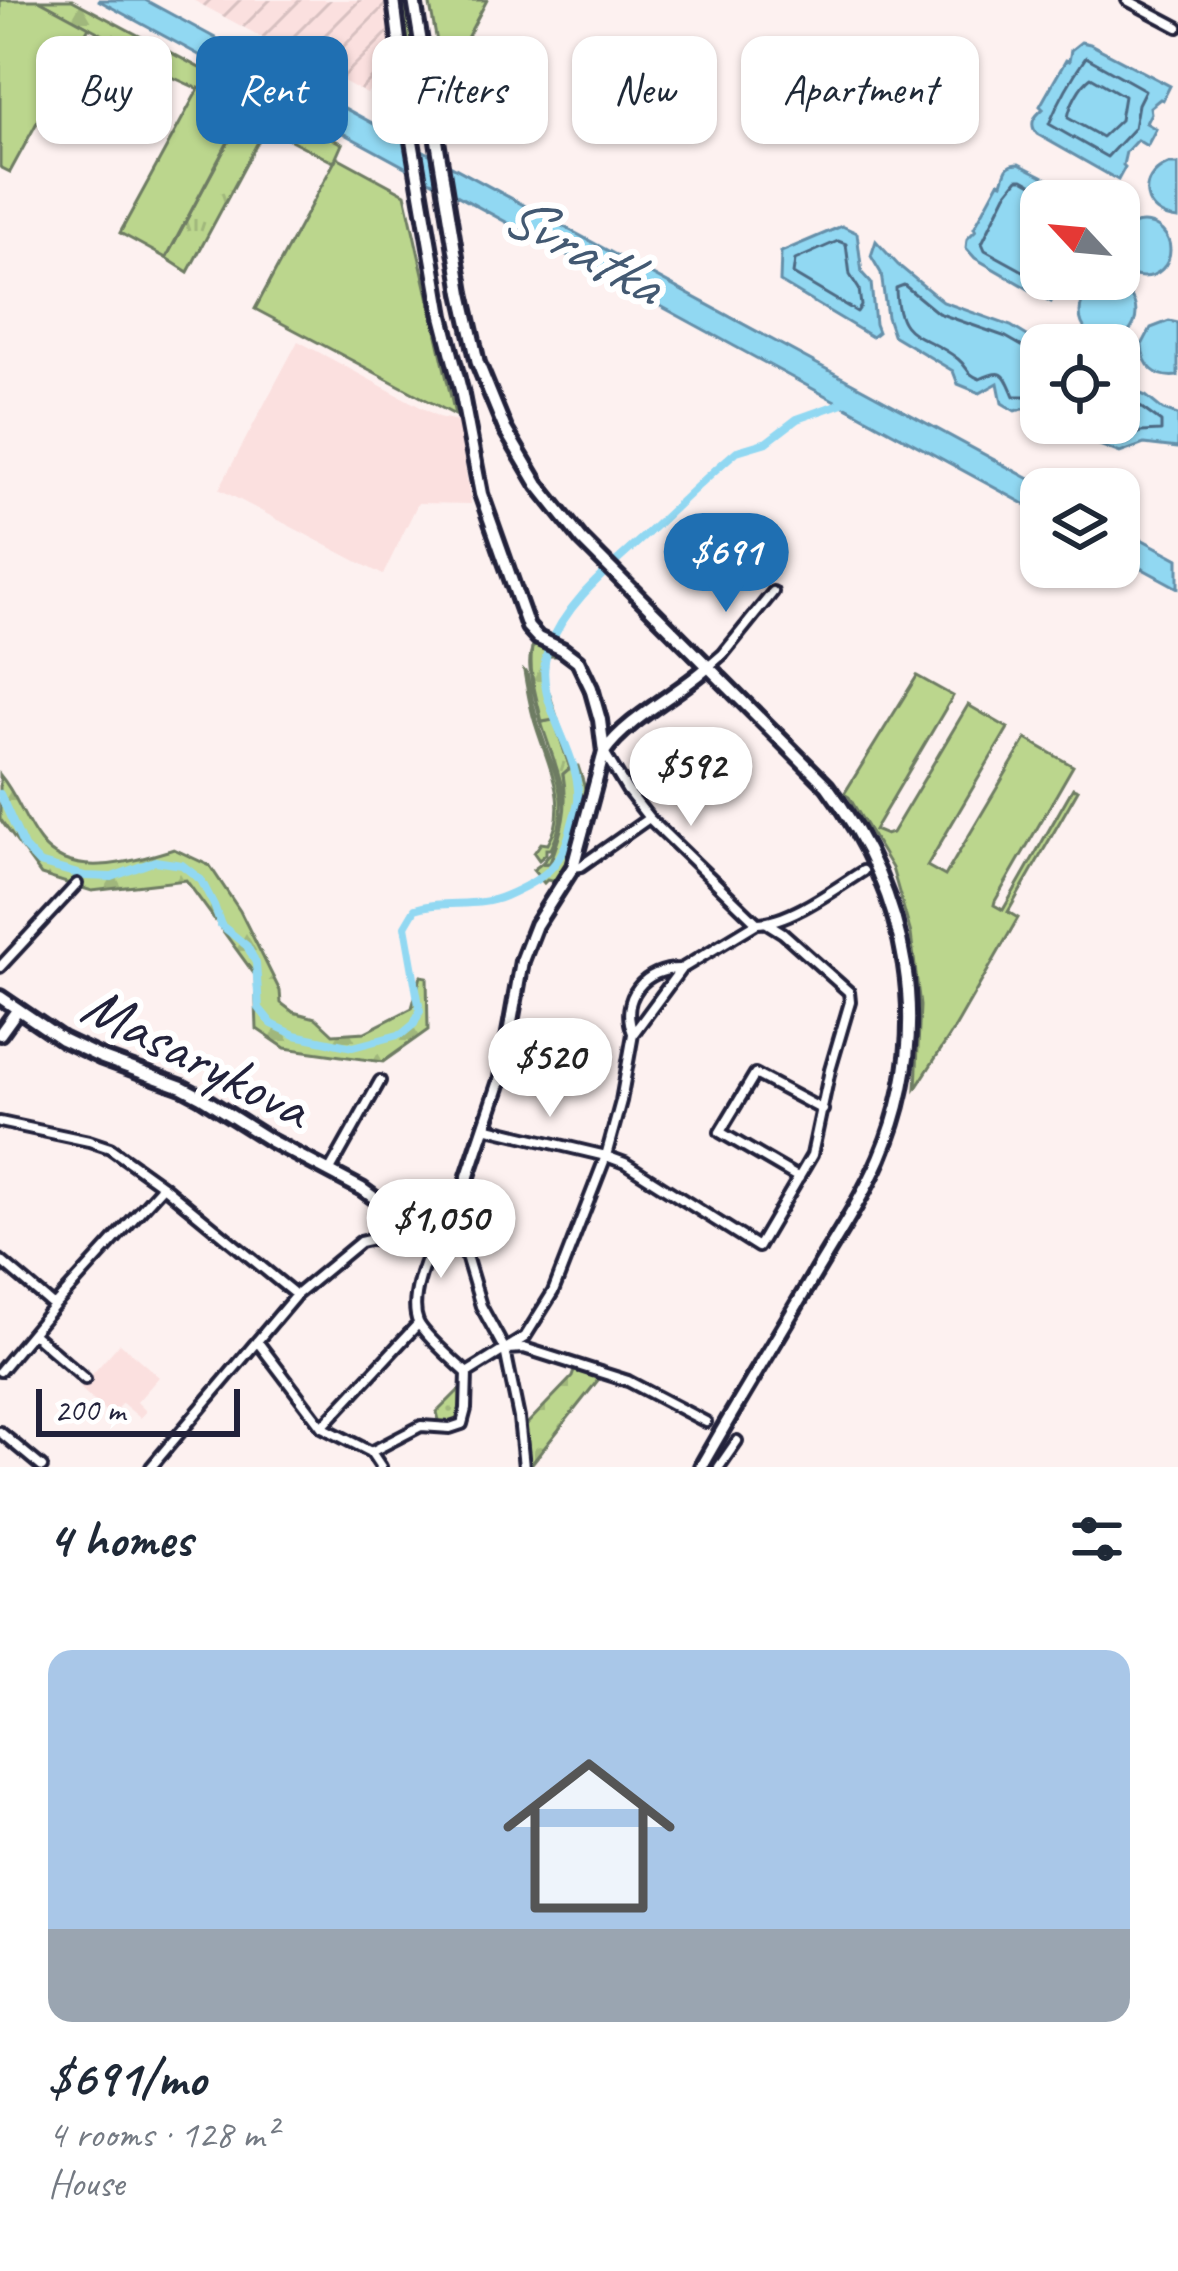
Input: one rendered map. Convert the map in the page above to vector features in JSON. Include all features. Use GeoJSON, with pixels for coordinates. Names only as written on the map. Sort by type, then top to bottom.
{"type":"FeatureCollection","features":[{"type":"Feature","properties":{"kind":"street"},"geometry":{"type":"LineString","coordinates":[[394,0],[410,135],[442,316],[481,494],[524,616],[535,635],[578,661],[591,688],[604,752],[572,867],[536,925],[522,961],[505,1059],[468,1176],[461,1239],[481,1306],[505,1350],[524,1467]]}},
{"type":"Feature","properties":{"kind":"street"},"geometry":{"type":"LineString","coordinates":[[414,0],[469,329],[505,429],[538,485],[598,557],[827,786],[862,838],[896,919],[908,983],[909,1019],[901,1092],[880,1158],[700,1467]]}},
{"type":"Feature","properties":{"kind":"street"},"geometry":{"type":"LineString","coordinates":[[1127,0],[1178,27]]}},
{"type":"Feature","properties":{"kind":"street"},"geometry":{"type":"LineString","coordinates":[[604,752],[622,732],[723,654],[773,592]]}},
{"type":"Feature","properties":{"kind":"street"},"geometry":{"type":"LineString","coordinates":[[484,1127],[625,1163],[758,1247],[812,1155],[849,992],[782,933],[762,923],[649,818],[604,752]]}},
{"type":"Feature","properties":{"kind":"street"},"geometry":{"type":"LineString","coordinates":[[572,867],[581,866],[649,818]]}},
{"type":"Feature","properties":{"kind":"street"},"geometry":{"type":"LineString","coordinates":[[466,1373],[525,1337],[553,1292],[607,1156],[633,1034],[681,969],[863,871]]}},
{"type":"Feature","properties":{"kind":"street"},"geometry":{"type":"LineString","coordinates":[[0,967],[77,884]]}},
{"type":"Feature","properties":{"kind":"street"},"geometry":{"type":"LineString","coordinates":[[633,1034],[628,1010],[634,990],[668,969],[681,969]]}},
{"type":"Feature","properties":{"kind":"street","name":"Masarykova"},"geometry":{"type":"LineString","coordinates":[[0,997],[62,1040],[201,1096],[271,1141],[362,1189],[417,1229],[461,1239]]}},
{"type":"Feature","properties":{"kind":"street"},"geometry":{"type":"LineString","coordinates":[[0,1034],[18,1009]]}},
{"type":"Feature","properties":{"kind":"street"},"geometry":{"type":"LineString","coordinates":[[799,1178],[720,1132],[754,1074],[823,1110]]}},
{"type":"Feature","properties":{"kind":"street"},"geometry":{"type":"LineString","coordinates":[[328,1173],[380,1081]]}},
{"type":"Feature","properties":{"kind":"street"},"geometry":{"type":"LineString","coordinates":[[0,1122],[110,1148],[296,1294]]}},
{"type":"Feature","properties":{"kind":"street"},"geometry":{"type":"LineString","coordinates":[[0,1371],[163,1186]]}},
{"type":"Feature","properties":{"kind":"street"},"geometry":{"type":"LineString","coordinates":[[151,1467],[296,1294],[360,1242],[417,1229]]}},
{"type":"Feature","properties":{"kind":"street"},"geometry":{"type":"LineString","coordinates":[[371,1452],[421,1426],[458,1427],[465,1419],[466,1373],[418,1324],[419,1282],[436,1235]]}},
{"type":"Feature","properties":{"kind":"street"},"geometry":{"type":"LineString","coordinates":[[0,1260],[54,1306]]}},
{"type":"Feature","properties":{"kind":"street"},"geometry":{"type":"LineString","coordinates":[[322,1427],[418,1324]]}},
{"type":"Feature","properties":{"kind":"street"},"geometry":{"type":"LineString","coordinates":[[32,1333],[85,1379]]}},
{"type":"Feature","properties":{"kind":"street"},"geometry":{"type":"LineString","coordinates":[[257,1341],[322,1427],[371,1452],[381,1467]]}},
{"type":"Feature","properties":{"kind":"street"},"geometry":{"type":"LineString","coordinates":[[505,1350],[524,1348],[628,1381],[706,1422]]}},
{"type":"Feature","properties":{"kind":"street"},"geometry":{"type":"LineString","coordinates":[[0,1432],[42,1467]]}},
{"type":"Feature","properties":{"kind":"street"},"geometry":{"type":"LineString","coordinates":[[718,1467],[737,1441]]}},
{"type":"Feature","properties":{"kind":"shaded area"},"geometry":{"type":"Polygon","coordinates":[[[193,0],[390,0],[387,21],[393,22],[394,36],[372,36],[372,85],[367,94],[348,84],[348,36],[260,36],[193,0]]]}},
{"type":"Feature","properties":{"kind":"shaded area"},"geometry":{"type":"Polygon","coordinates":[[[298,341],[439,417],[458,421],[471,504],[418,503],[383,575],[219,489],[298,341]]]}},
{"type":"Feature","properties":{"kind":"shaded area"},"geometry":{"type":"Polygon","coordinates":[[[120,1343],[159,1377],[137,1402],[146,1411],[140,1418],[122,1403],[110,1416],[80,1388],[120,1343]]]}},
{"type":"Feature","properties":{"kind":"green space"},"geometry":{"type":"Polygon","coordinates":[[[0,0],[39,0],[89,27],[84,36],[36,36],[36,124],[10,172],[0,167],[0,0]]]}},
{"type":"Feature","properties":{"kind":"green space"},"geometry":{"type":"Polygon","coordinates":[[[39,0],[72,0],[140,36],[105,36],[39,0]]]}},
{"type":"Feature","properties":{"kind":"green space"},"geometry":{"type":"Polygon","coordinates":[[[400,0],[407,0],[413,36],[404,36],[400,0]]]}},
{"type":"Feature","properties":{"kind":"green space"},"geometry":{"type":"Polygon","coordinates":[[[429,0],[487,0],[468,36],[436,36],[429,0]]]}},
{"type":"Feature","properties":{"kind":"green space"},"geometry":{"type":"Polygon","coordinates":[[[172,53],[196,66],[196,88],[172,77],[172,53]]]}},
{"type":"Feature","properties":{"kind":"green space"},"geometry":{"type":"Polygon","coordinates":[[[196,94],[196,144],[227,144],[166,258],[120,233],[196,94]]]}},
{"type":"Feature","properties":{"kind":"green space"},"geometry":{"type":"Polygon","coordinates":[[[227,144],[257,144],[188,272],[166,258],[227,144]]]}},
{"type":"Feature","properties":{"kind":"green space"},"geometry":{"type":"Polygon","coordinates":[[[299,144],[342,144],[334,162],[299,144]]]}},
{"type":"Feature","properties":{"kind":"green space"},"geometry":{"type":"Polygon","coordinates":[[[337,157],[405,194],[455,415],[255,309],[337,157]]]}},
{"type":"Feature","properties":{"kind":"green space"},"geometry":{"type":"Polygon","coordinates":[[[534,643],[540,644],[543,722],[554,719],[570,768],[563,774],[564,811],[560,779],[533,689],[530,660],[534,643]]]}},
{"type":"Feature","properties":{"kind":"green space"},"geometry":{"type":"Polygon","coordinates":[[[540,643],[564,656],[547,656],[546,683],[586,795],[568,864],[558,882],[544,883],[533,870],[550,863],[554,852],[565,808],[563,774],[570,768],[554,720],[542,722],[531,667],[532,648],[540,643]]]}},
{"type":"Feature","properties":{"kind":"green space"},"geometry":{"type":"Polygon","coordinates":[[[524,671],[561,798],[558,831],[551,849],[539,860],[534,853],[541,843],[548,844],[555,830],[557,800],[524,671]]]}},
{"type":"Feature","properties":{"kind":"green space"},"geometry":{"type":"Polygon","coordinates":[[[917,676],[953,696],[874,830],[892,833],[968,705],[1008,728],[927,866],[945,876],[1026,739],[1073,766],[995,901],[1003,910],[1073,788],[1078,790],[1008,912],[1018,918],[916,1088],[920,1006],[911,934],[892,868],[844,794],[917,676]]]}},
{"type":"Feature","properties":{"kind":"green space"},"geometry":{"type":"Polygon","coordinates":[[[0,775],[40,841],[68,861],[103,865],[174,849],[210,866],[240,911],[280,991],[281,1003],[293,1012],[316,1018],[333,1034],[365,1032],[412,1008],[421,976],[427,977],[428,1030],[383,1062],[285,1048],[257,1029],[255,975],[186,880],[92,891],[41,875],[0,819],[0,775]]]}},
{"type":"Feature","properties":{"kind":"green space"},"geometry":{"type":"Polygon","coordinates":[[[575,1368],[602,1375],[530,1466],[526,1425],[575,1368]]]}},
{"type":"Feature","properties":{"kind":"green space"},"geometry":{"type":"Polygon","coordinates":[[[461,1388],[460,1418],[451,1425],[440,1424],[437,1412],[461,1388]]]}},
{"type":"Feature","properties":{"kind":"water"},"geometry":{"type":"Polygon","coordinates":[[[98,0],[145,0],[211,36],[196,36],[196,53],[172,36],[98,0]]]}},
{"type":"Feature","properties":{"kind":"water"},"geometry":{"type":"Polygon","coordinates":[[[1081,42],[1090,44],[1170,86],[1163,100],[1150,107],[1146,123],[1156,129],[1147,146],[1137,140],[1126,152],[1118,180],[1037,134],[1033,126],[1071,50],[1081,42]]]}},
{"type":"Feature","properties":{"kind":"water","name":"Svratka"},"geometry":{"type":"Polygon","coordinates":[[[348,110],[372,123],[372,144],[411,144],[1020,474],[1020,502],[348,136],[348,110]]]}},
{"type":"Feature","properties":{"kind":"water"},"geometry":{"type":"Polygon","coordinates":[[[1019,164],[1050,180],[1020,180],[1020,284],[966,248],[1011,165],[1019,164]]]}},
{"type":"Feature","properties":{"kind":"water"},"geometry":{"type":"Polygon","coordinates":[[[1168,164],[1178,164],[1178,219],[1157,211],[1147,196],[1151,178],[1168,164]]]}},
{"type":"Feature","properties":{"kind":"water"},"geometry":{"type":"Polygon","coordinates":[[[1140,224],[1153,225],[1168,240],[1168,260],[1162,269],[1140,276],[1140,224]]]}},
{"type":"Feature","properties":{"kind":"water"},"geometry":{"type":"Polygon","coordinates":[[[842,226],[857,233],[862,273],[871,283],[878,332],[872,337],[780,282],[781,252],[842,226]]]}},
{"type":"Feature","properties":{"kind":"water"},"geometry":{"type":"Polygon","coordinates":[[[876,241],[943,302],[1020,332],[1020,410],[1002,403],[998,383],[980,393],[958,384],[953,371],[893,335],[881,273],[871,256],[876,241]]]}},
{"type":"Feature","properties":{"kind":"water"},"geometry":{"type":"Polygon","coordinates":[[[1084,300],[1133,302],[1133,324],[1083,324],[1080,313],[1084,300]]]}},
{"type":"Feature","properties":{"kind":"water"},"geometry":{"type":"Polygon","coordinates":[[[1169,321],[1178,323],[1178,376],[1157,373],[1143,352],[1151,328],[1169,321]]]}},
{"type":"Feature","properties":{"kind":"water"},"geometry":{"type":"Polygon","coordinates":[[[1140,394],[1178,415],[1178,448],[1144,444],[1120,453],[1096,444],[1140,444],[1140,394]]]}},
{"type":"Feature","properties":{"kind":"water"},"geometry":{"type":"Polygon","coordinates":[[[1140,538],[1178,559],[1178,588],[1140,567],[1140,538]]]}},
{"type":"Feature","properties":{"kind":"waterway"},"geometry":{"type":"LineString","coordinates":[[0,794],[24,847],[39,863],[85,876],[112,877],[155,861],[182,865],[201,880],[221,925],[247,946],[256,963],[259,1008],[272,1024],[295,1035],[353,1047],[402,1034],[420,1011],[405,926],[415,909],[505,896],[548,871],[567,841],[577,804],[577,782],[551,707],[544,669],[566,616],[605,572],[737,451],[767,442],[797,419],[848,401]]}}]}
